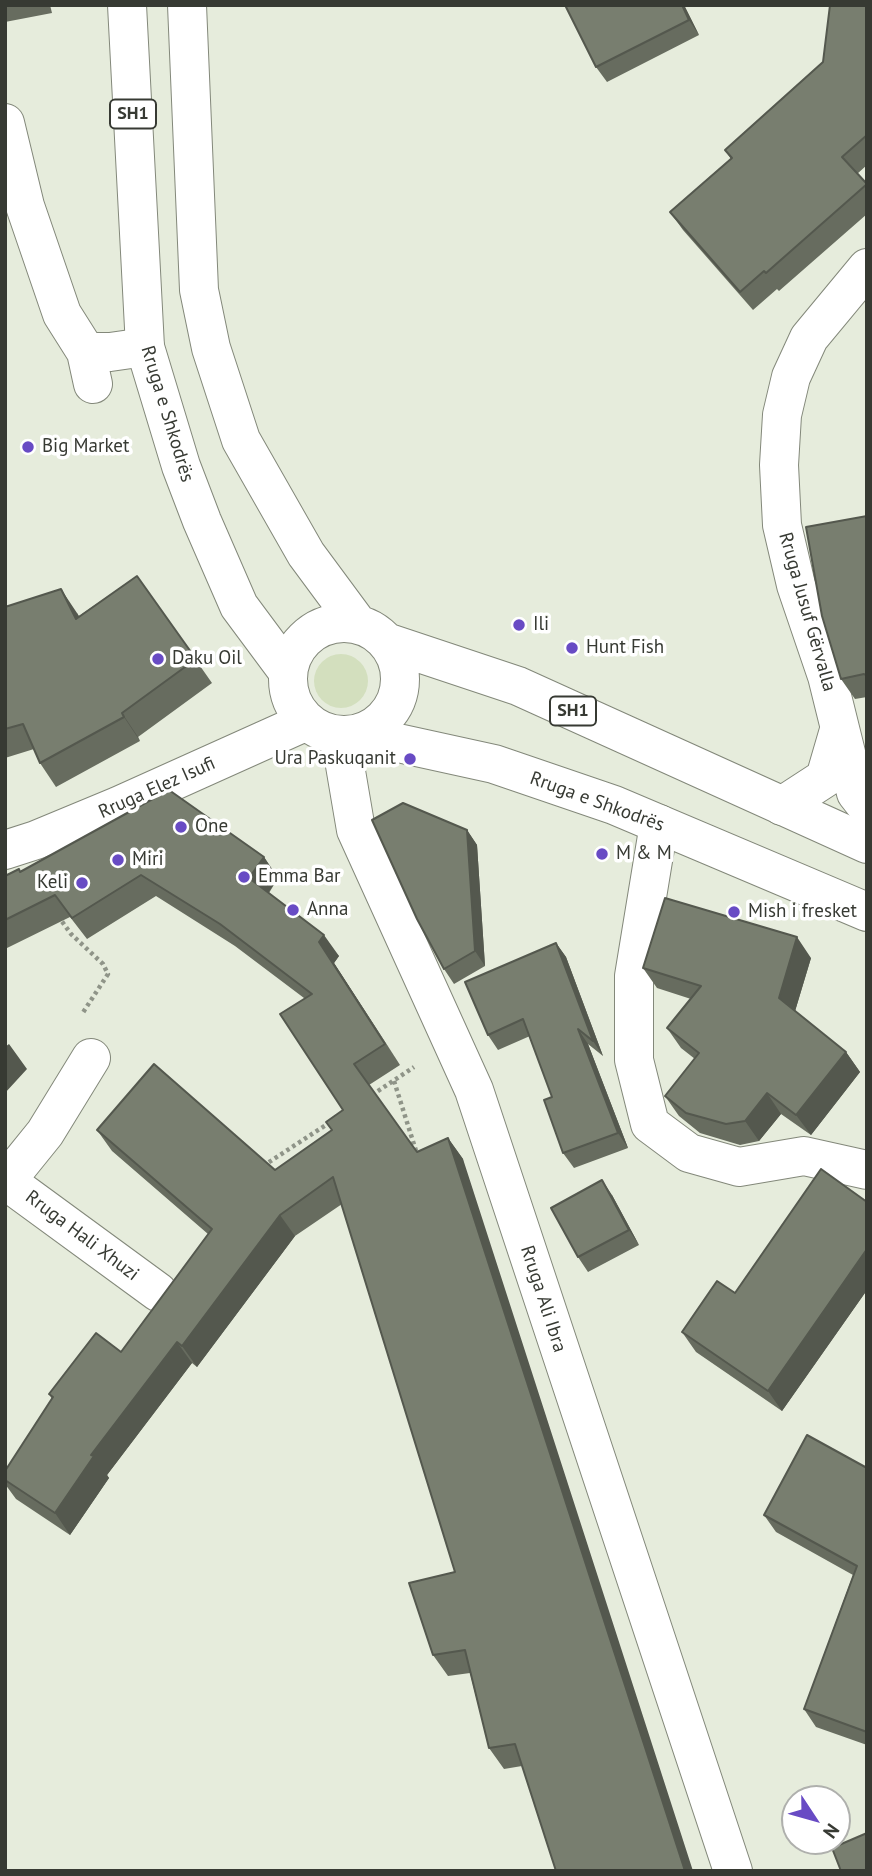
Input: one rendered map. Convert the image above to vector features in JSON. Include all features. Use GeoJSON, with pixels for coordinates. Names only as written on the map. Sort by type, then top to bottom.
{"type":"FeatureCollection","features":[{"type":"Feature","properties":{"kind":"main road","name":"Rruga e Shkodrës"},"geometry":{"type":"LineString","coordinates":[[127,5],[145,347],[181,466],[239,606],[288,672]]}},
{"type":"Feature","properties":{"kind":"main road","name":"SH1"},"geometry":{"type":"LineString","coordinates":[[187,5],[201,302],[211,348],[241,440],[306,554],[356,624],[374,631],[389,643],[518,686],[867,844]]}},
{"type":"Feature","properties":{"kind":"main road"},"geometry":{"type":"LineString","coordinates":[[7,136],[25,206],[62,314],[90,368],[110,352],[145,347]]}},
{"type":"Feature","properties":{"kind":"main road","name":"Rruga Jusuf Gërvalla"},"geometry":{"type":"LineString","coordinates":[[867,268],[808,338],[791,377],[782,415],[779,453],[782,525],[796,585],[827,676],[856,793],[867,807]]}},
{"type":"Feature","properties":{"kind":"main road"},"geometry":{"type":"LineString","coordinates":[[288,672],[293,655],[303,640],[319,629],[337,622],[356,624]]}},
{"type":"Feature","properties":{"kind":"main road"},"geometry":{"type":"LineString","coordinates":[[334,730],[374,727],[388,715],[397,699],[400,679],[398,660],[389,643]]}},
{"type":"Feature","properties":{"kind":"main road","name":"SH1"},"geometry":{"type":"LineString","coordinates":[[288,672],[289,690],[296,707],[334,730]]}},
{"type":"Feature","properties":{"kind":"main road","name":"Rruga e Shkodrës"},"geometry":{"type":"LineString","coordinates":[[334,730],[494,764],[614,805],[867,912]]}},
{"type":"Feature","properties":{"kind":"main road","name":"Rruga Elez Isufi"},"geometry":{"type":"LineString","coordinates":[[5,850],[334,730]]}},
{"type":"Feature","properties":{"kind":"main road","name":"Rruga Ali Ibra"},"geometry":{"type":"LineString","coordinates":[[334,730],[356,830],[453,1041],[478,1103],[733,1871]]}},
{"type":"Feature","properties":{"kind":"main road","name":"Rruga Jusuf Gërvalla"},"geometry":{"type":"LineString","coordinates":[[782,806],[825,778],[839,730]]}},
{"type":"Feature","properties":{"kind":"main road"},"geometry":{"type":"LineString","coordinates":[[659,824],[634,976],[634,1060],[650,1124],[689,1153],[739,1167],[804,1156],[867,1170]]}},
{"type":"Feature","properties":{"kind":"main road","name":"Rruga Hali Xhuzi"},"geometry":{"type":"LineString","coordinates":[[92,1058],[46,1133],[6,1180],[158,1292]]}},
{"type":"Feature","properties":{"kind":"path"},"geometry":{"type":"LineString","coordinates":[[55,912],[71,934],[103,964],[108,974],[80,1017]]}},
{"type":"Feature","properties":{"kind":"path"},"geometry":{"type":"LineString","coordinates":[[371,1096],[453,1041]]}},
{"type":"Feature","properties":{"kind":"path"},"geometry":{"type":"LineString","coordinates":[[394,1081],[418,1153],[414,1164]]}},
{"type":"Feature","properties":{"kind":"path"},"geometry":{"type":"LineString","coordinates":[[252,1173],[338,1118]]}},
{"type":"Feature","properties":{"kind":"green space"},"geometry":{"type":"Polygon","coordinates":[[[341,654],[360,662],[368,681],[360,700],[341,708],[322,700],[314,681],[322,662],[341,654]]]}},
{"type":"Feature","properties":{"kind":"building"},"geometry":{"type":"Polygon","coordinates":[[[565,5],[682,5],[689,20],[596,67],[565,5]]]}},
{"type":"Feature","properties":{"kind":"building"},"geometry":{"type":"Polygon","coordinates":[[[830,5],[867,5],[867,135],[842,157],[867,184],[766,273],[764,271],[740,292],[670,212],[732,158],[725,150],[823,62],[830,5]]]}},
{"type":"Feature","properties":{"kind":"building"},"geometry":{"type":"Polygon","coordinates":[[[867,516],[867,676],[864,674],[841,679],[822,616],[806,527],[867,516]]]}},
{"type":"Feature","properties":{"kind":"building"},"geometry":{"type":"Polygon","coordinates":[[[137,576],[196,659],[122,713],[124,717],[40,763],[23,724],[5,729],[5,607],[61,589],[76,619],[137,576]]]}},
{"type":"Feature","properties":{"kind":"building"},"geometry":{"type":"Polygon","coordinates":[[[169,790],[264,857],[249,878],[324,935],[319,942],[385,1044],[354,1064],[417,1152],[448,1138],[685,1871],[556,1871],[515,1744],[489,1748],[465,1650],[433,1655],[409,1583],[455,1572],[333,1177],[280,1215],[182,1346],[177,1342],[91,1455],[94,1456],[55,1513],[5,1480],[5,1471],[53,1397],[49,1394],[96,1333],[121,1352],[212,1229],[97,1130],[154,1064],[275,1170],[332,1130],[326,1122],[343,1110],[280,1014],[312,994],[220,924],[141,875],[72,918],[55,895],[5,920],[5,876],[19,869],[20,872],[169,790]]]}},
{"type":"Feature","properties":{"kind":"building"},"geometry":{"type":"Polygon","coordinates":[[[403,803],[467,830],[475,951],[444,969],[417,919],[372,820],[403,803]]]}},
{"type":"Feature","properties":{"kind":"building"},"geometry":{"type":"Polygon","coordinates":[[[665,898],[797,937],[779,998],[846,1052],[796,1115],[767,1093],[745,1121],[726,1124],[686,1113],[665,1096],[699,1053],[667,1028],[701,986],[643,968],[665,898]]]}},
{"type":"Feature","properties":{"kind":"building"},"geometry":{"type":"Polygon","coordinates":[[[556,943],[593,1041],[578,1029],[618,1133],[563,1153],[544,1100],[552,1097],[523,1019],[488,1035],[465,982],[556,943]]]}},
{"type":"Feature","properties":{"kind":"building"},"geometry":{"type":"Polygon","coordinates":[[[821,1169],[867,1202],[867,1249],[768,1391],[682,1332],[717,1281],[735,1293],[821,1169]]]}},
{"type":"Feature","properties":{"kind":"building"},"geometry":{"type":"Polygon","coordinates":[[[602,1180],[629,1230],[578,1257],[551,1208],[602,1180]]]}},
{"type":"Feature","properties":{"kind":"building"},"geometry":{"type":"Polygon","coordinates":[[[807,1435],[867,1468],[867,1732],[804,1709],[857,1566],[764,1515],[807,1435]]]}},
{"type":"Feature","properties":{"kind":"building"},"geometry":{"type":"Polygon","coordinates":[[[867,1833],[867,1871],[841,1871],[835,1855],[851,1855],[851,1840],[867,1833]]]}},
{"type":"Feature","properties":{"kind":"place","name":"Big Market"},"geometry":{"type":"Point","coordinates":[28,447]}},
{"type":"Feature","properties":{"kind":"place","name":"Ili"},"geometry":{"type":"Point","coordinates":[519,625]}},
{"type":"Feature","properties":{"kind":"place","name":"Hunt Fish"},"geometry":{"type":"Point","coordinates":[572,648]}},
{"type":"Feature","properties":{"kind":"place","name":"Daku Oil"},"geometry":{"type":"Point","coordinates":[158,659]}},
{"type":"Feature","properties":{"kind":"place","name":"Ura Paskuqanit"},"geometry":{"type":"Point","coordinates":[410,759]}},
{"type":"Feature","properties":{"kind":"place","name":"One"},"geometry":{"type":"Point","coordinates":[181,827]}},
{"type":"Feature","properties":{"kind":"place","name":"M & M"},"geometry":{"type":"Point","coordinates":[602,854]}},
{"type":"Feature","properties":{"kind":"place","name":"Miri"},"geometry":{"type":"Point","coordinates":[118,860]}},
{"type":"Feature","properties":{"kind":"place","name":"Emma Bar"},"geometry":{"type":"Point","coordinates":[244,877]}},
{"type":"Feature","properties":{"kind":"place","name":"Keli"},"geometry":{"type":"Point","coordinates":[82,883]}},
{"type":"Feature","properties":{"kind":"place","name":"Anna"},"geometry":{"type":"Point","coordinates":[293,910]}},
{"type":"Feature","properties":{"kind":"place","name":"Mish i fresket"},"geometry":{"type":"Point","coordinates":[734,912]}}]}
